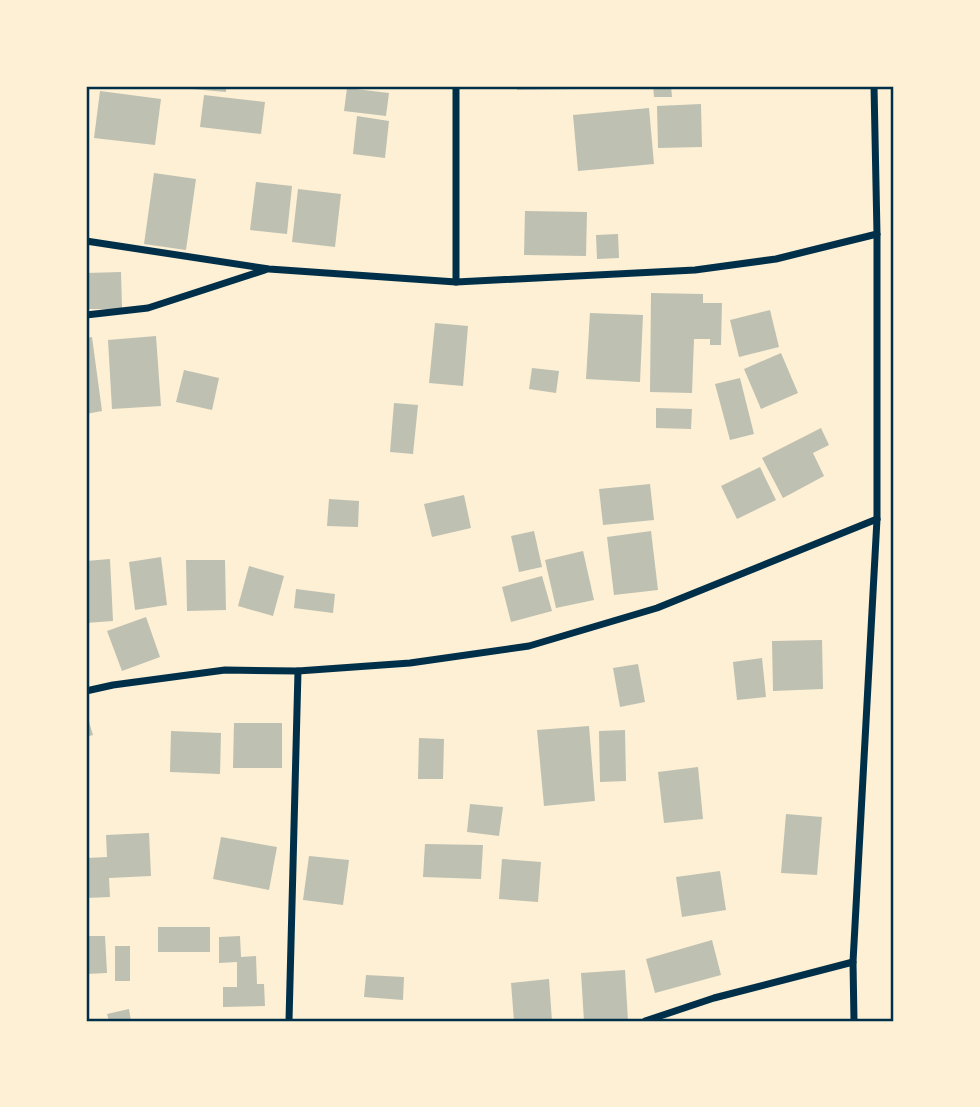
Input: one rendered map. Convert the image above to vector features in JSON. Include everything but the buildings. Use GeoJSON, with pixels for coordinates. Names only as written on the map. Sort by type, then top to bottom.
{"type":"FeatureCollection","features":[{"type":"Feature","properties":{"kind":"street"},"geometry":{"type":"LineString","coordinates":[[456,86],[456,282]]}},
{"type":"Feature","properties":{"kind":"street"},"geometry":{"type":"LineString","coordinates":[[854,1021],[853,962],[877,519],[874,86]]}},
{"type":"Feature","properties":{"kind":"street"},"geometry":{"type":"LineString","coordinates":[[86,241],[269,269],[456,282],[695,270],[776,259],[877,234]]}},
{"type":"Feature","properties":{"kind":"street"},"geometry":{"type":"LineString","coordinates":[[86,314],[148,307],[269,269]]}},
{"type":"Feature","properties":{"kind":"street"},"geometry":{"type":"LineString","coordinates":[[86,691],[225,670],[298,671],[410,663],[530,646],[657,608],[877,519]]}},
{"type":"Feature","properties":{"kind":"street"},"geometry":{"type":"LineString","coordinates":[[289,1021],[298,671]]}},
{"type":"Feature","properties":{"kind":"street"},"geometry":{"type":"LineString","coordinates":[[645,1021],[714,998],[853,962]]}}]}
